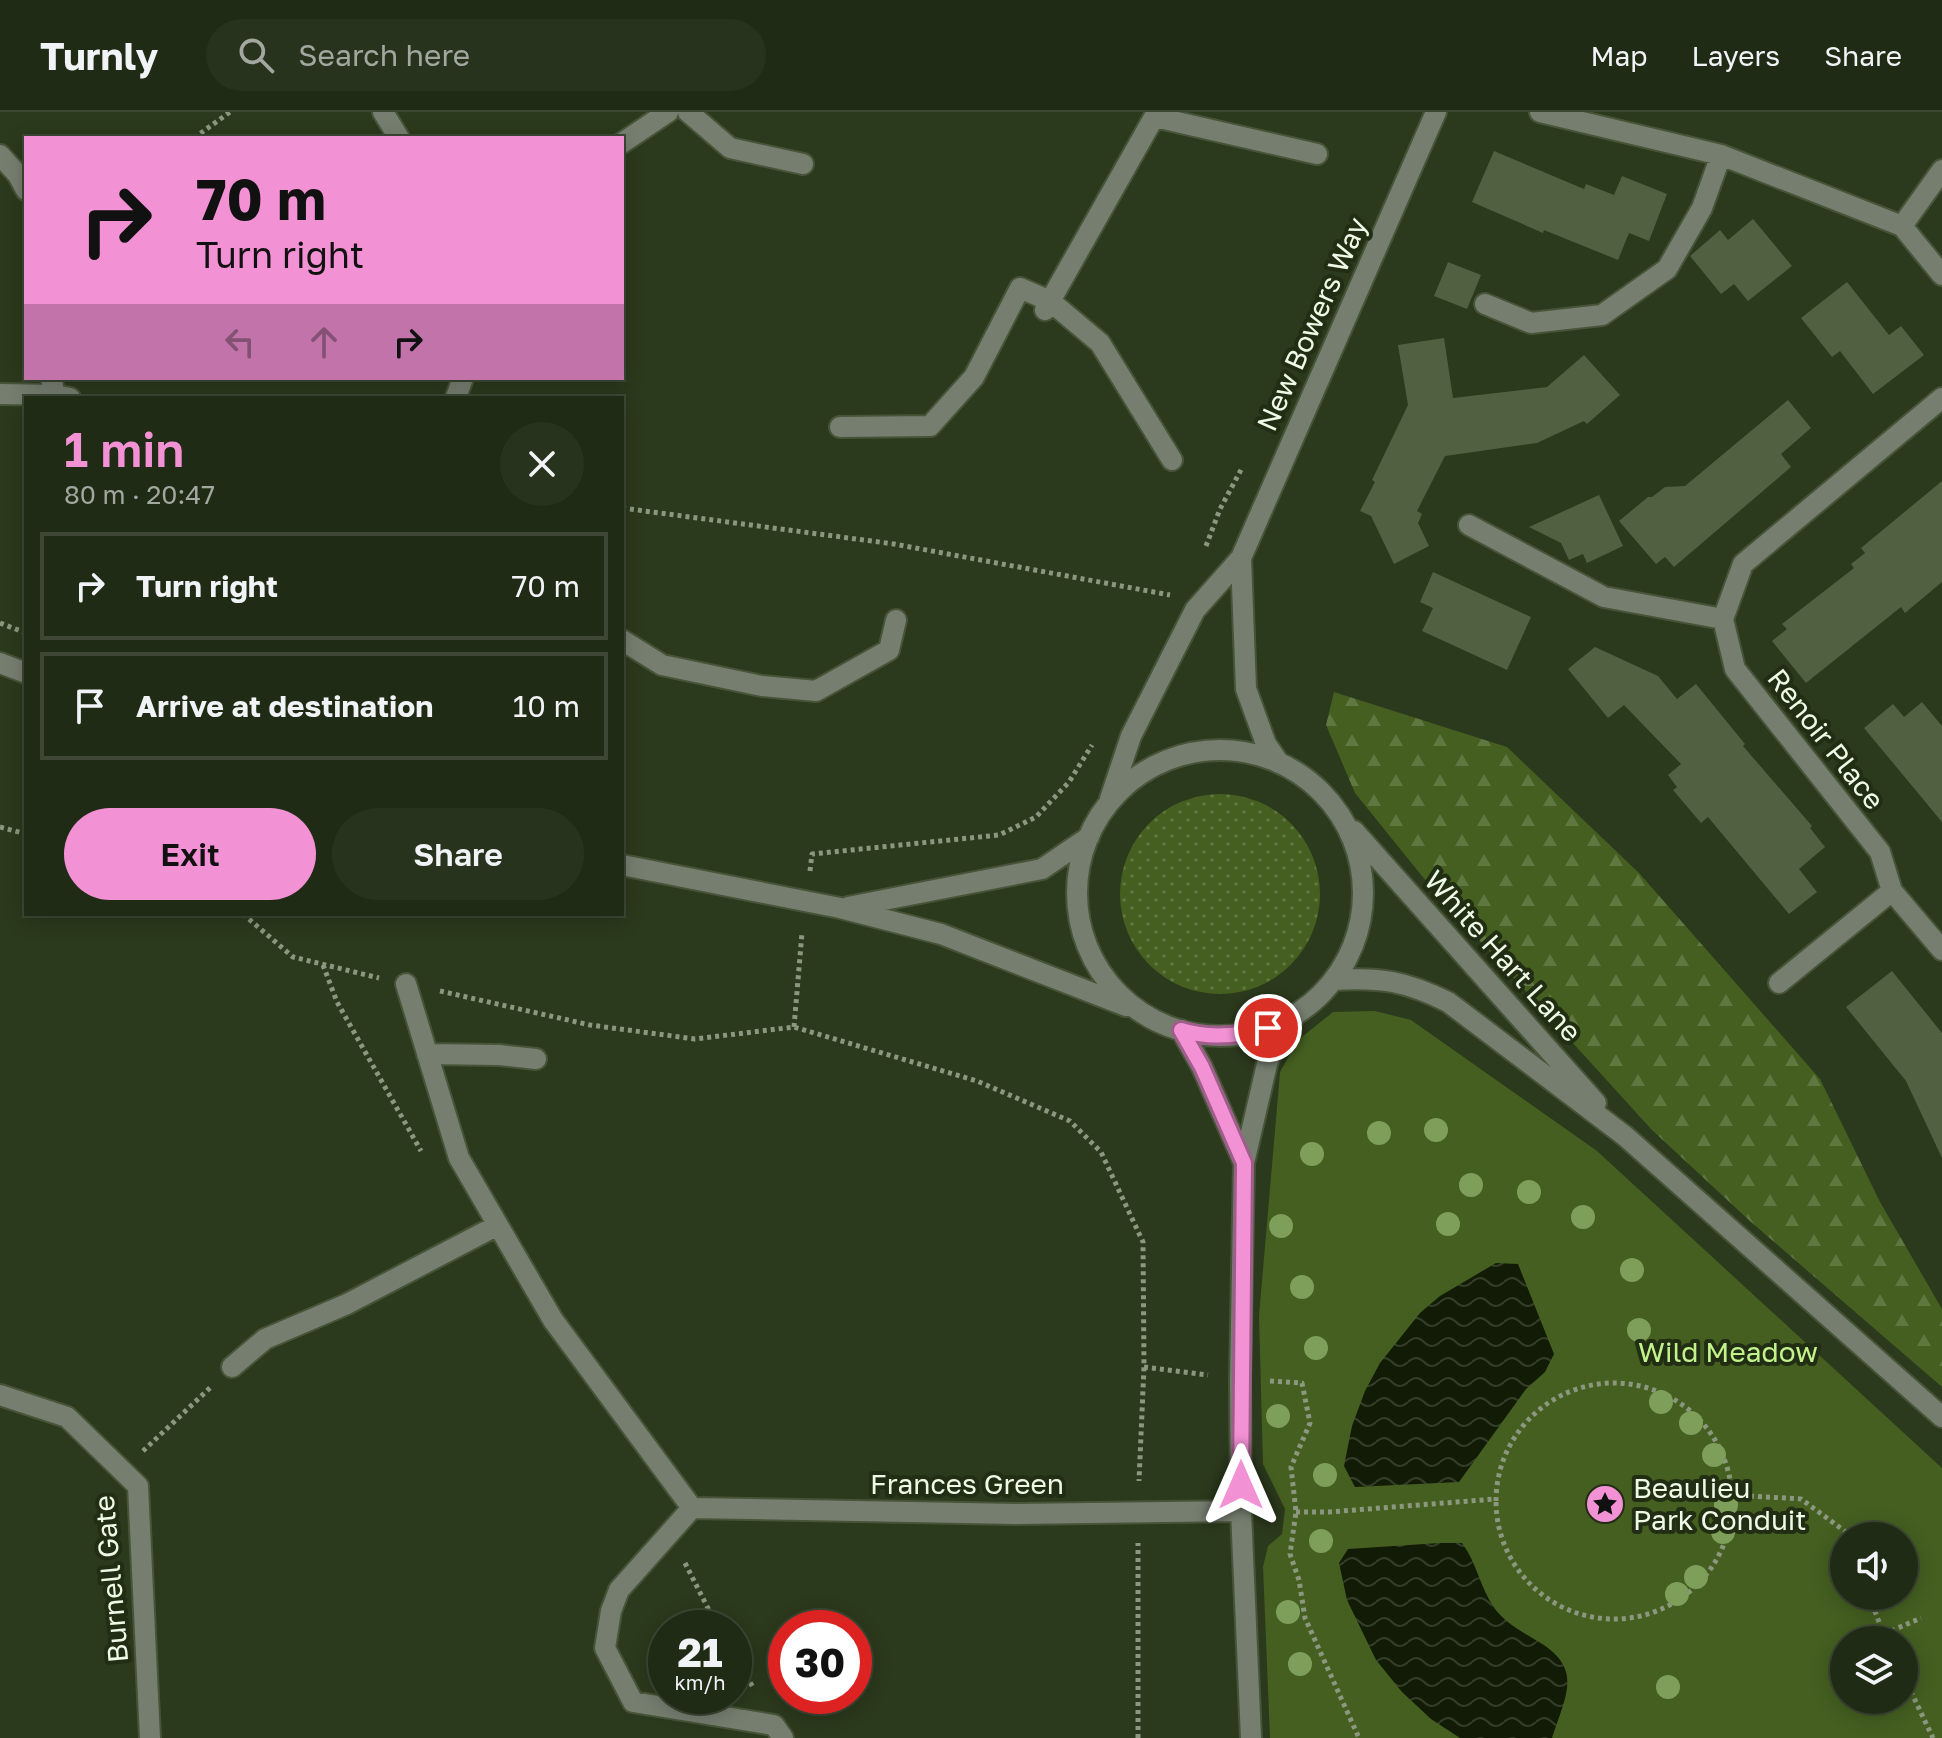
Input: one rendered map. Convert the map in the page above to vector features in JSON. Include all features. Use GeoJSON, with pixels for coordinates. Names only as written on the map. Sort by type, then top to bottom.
{"type":"FeatureCollection","features":[{"type":"Feature","properties":{"kind":"street"},"geometry":{"type":"LineString","coordinates":[[383,112],[398,136]]}},
{"type":"Feature","properties":{"kind":"street"},"geometry":{"type":"LineString","coordinates":[[624,142],[668,112]]}},
{"type":"Feature","properties":{"kind":"street"},"geometry":{"type":"LineString","coordinates":[[688,112],[730,148],[803,164]]}},
{"type":"Feature","properties":{"kind":"street","name":"New Bowers Way"},"geometry":{"type":"LineString","coordinates":[[1107,806],[1131,736],[1195,610],[1241,558],[1436,112]]}},
{"type":"Feature","properties":{"kind":"street"},"geometry":{"type":"LineString","coordinates":[[1540,112],[1721,155],[1902,226],[1942,275]]}},
{"type":"Feature","properties":{"kind":"street"},"geometry":{"type":"LineString","coordinates":[[1047,307],[1156,114],[1317,154]]}},
{"type":"Feature","properties":{"kind":"street"},"geometry":{"type":"LineString","coordinates":[[0,155],[24,186]]}},
{"type":"Feature","properties":{"kind":"street"},"geometry":{"type":"LineString","coordinates":[[1485,304],[1531,323],[1602,315],[1667,269],[1702,208],[1721,155]]}},
{"type":"Feature","properties":{"kind":"street"},"geometry":{"type":"LineString","coordinates":[[1902,226],[1942,170]]}},
{"type":"Feature","properties":{"kind":"street"},"geometry":{"type":"LineString","coordinates":[[840,427],[930,426],[974,377],[1020,288],[1100,343],[1172,460]]}},
{"type":"Feature","properties":{"kind":"street"},"geometry":{"type":"LineString","coordinates":[[0,394],[59,390]]}},
{"type":"Feature","properties":{"kind":"street"},"geometry":{"type":"LineString","coordinates":[[1469,525],[1604,597],[1723,619],[1743,564],[1942,398]]}},
{"type":"Feature","properties":{"kind":"street","name":"New Bowers Way"},"geometry":{"type":"LineString","coordinates":[[1241,558],[1246,689],[1266,744],[1279,763]]}},
{"type":"Feature","properties":{"kind":"street","name":"Renoir Place"},"geometry":{"type":"LineString","coordinates":[[1723,619],[1735,669],[1880,852],[1892,891],[1942,950]]}},
{"type":"Feature","properties":{"kind":"street"},"geometry":{"type":"LineString","coordinates":[[624,641],[662,665],[762,686],[816,691],[889,650],[896,620]]}},
{"type":"Feature","properties":{"kind":"street"},"geometry":{"type":"LineString","coordinates":[[0,663],[24,672]]}},
{"type":"Feature","properties":{"kind":"street"},"geometry":{"type":"LineString","coordinates":[[624,865],[840,908],[941,934],[1086,988],[1140,1012],[1181,1030],[1208,1036],[1236,1035],[1268,1028],[1314,1001],[1334,980],[1352,948],[1363,904],[1361,869],[1355,846],[1338,813],[1312,785],[1279,763],[1238,752],[1188,754],[1144,773],[1120,791],[1089,837],[1078,879],[1081,929],[1102,974],[1140,1012]]}},
{"type":"Feature","properties":{"kind":"street","name":"White Hart Lane"},"geometry":{"type":"LineString","coordinates":[[1338,813],[1625,1136]]}},
{"type":"Feature","properties":{"kind":"street"},"geometry":{"type":"LineString","coordinates":[[840,908],[1042,869],[1089,837]]}},
{"type":"Feature","properties":{"kind":"street"},"geometry":{"type":"LineString","coordinates":[[1779,983],[1892,891]]}},
{"type":"Feature","properties":{"kind":"street","name":"White Hart Lane"},"geometry":{"type":"LineString","coordinates":[[1334,980],[1370,978],[1415,986],[1448,1002],[1625,1136],[1942,1417]]}},
{"type":"Feature","properties":{"kind":"street"},"geometry":{"type":"LineString","coordinates":[[406,984],[459,1158],[553,1320],[692,1508],[619,1590],[611,1611],[605,1648],[633,1702],[774,1725],[783,1738]]}},
{"type":"Feature","properties":{"kind":"street"},"geometry":{"type":"LineString","coordinates":[[1251,1738],[1241,1511],[1244,1163],[1267,1064],[1275,1043],[1296,1014]]}},
{"type":"Feature","properties":{"kind":"street"},"geometry":{"type":"LineString","coordinates":[[1181,1030],[1202,1067],[1244,1163]]}},
{"type":"Feature","properties":{"kind":"street"},"geometry":{"type":"LineString","coordinates":[[427,1054],[536,1059]]}},
{"type":"Feature","properties":{"kind":"street"},"geometry":{"type":"LineString","coordinates":[[232,1367],[265,1339],[347,1304],[498,1225]]}},
{"type":"Feature","properties":{"kind":"street","name":"Burnell Gate"},"geometry":{"type":"LineString","coordinates":[[0,1395],[67,1417],[138,1486],[150,1738]]}},
{"type":"Feature","properties":{"kind":"street","name":"Frances Green"},"geometry":{"type":"LineString","coordinates":[[692,1508],[1016,1514],[1241,1511]]}},
{"type":"Feature","properties":{"kind":"path"},"geometry":{"type":"LineString","coordinates":[[197,136],[230,112]]}},
{"type":"Feature","properties":{"kind":"path"},"geometry":{"type":"LineString","coordinates":[[1200,556],[1249,455]]}},
{"type":"Feature","properties":{"kind":"path"},"geometry":{"type":"LineString","coordinates":[[624,508],[894,544],[1176,596],[1169,609]]}},
{"type":"Feature","properties":{"kind":"path"},"geometry":{"type":"LineString","coordinates":[[0,623],[24,632]]}},
{"type":"Feature","properties":{"kind":"path"},"geometry":{"type":"LineString","coordinates":[[812,854],[999,835],[1036,817],[1069,782],[1097,737]]}},
{"type":"Feature","properties":{"kind":"path"},"geometry":{"type":"LineString","coordinates":[[0,827],[24,833]]}},
{"type":"Feature","properties":{"kind":"path"},"geometry":{"type":"LineString","coordinates":[[245,916],[293,957],[590,1025],[695,1039],[794,1027],[977,1081],[1070,1121],[1101,1152],[1143,1242],[1138,1738]]}},
{"type":"Feature","properties":{"kind":"path"},"geometry":{"type":"LineString","coordinates":[[794,1027],[801,939]]}},
{"type":"Feature","properties":{"kind":"path"},"geometry":{"type":"LineString","coordinates":[[323,964],[337,1002]]}},
{"type":"Feature","properties":{"kind":"path"},"geometry":{"type":"LineString","coordinates":[[122,1471],[232,1367]]}},
{"type":"Feature","properties":{"kind":"path"},"geometry":{"type":"LineString","coordinates":[[1144,1367],[1302,1383],[1310,1423],[1291,1467],[1296,1512],[1290,1554],[1299,1580],[1305,1618],[1359,1738]]}},
{"type":"Feature","properties":{"kind":"path"},"geometry":{"type":"LineString","coordinates":[[1633,1383],[1671,1396],[1703,1421],[1725,1456],[1734,1495],[1729,1533],[1713,1568],[1686,1595],[1653,1613],[1615,1620],[1578,1615],[1544,1597],[1517,1570],[1500,1536],[1495,1499],[1502,1459],[1523,1424],[1533,1415],[1554,1398],[1592,1384],[1633,1383]]}},
{"type":"Feature","properties":{"kind":"path"},"geometry":{"type":"LineString","coordinates":[[1734,1495],[1801,1499],[1830,1522]]}},
{"type":"Feature","properties":{"kind":"path"},"geometry":{"type":"LineString","coordinates":[[1296,1512],[1495,1499]]}},
{"type":"Feature","properties":{"kind":"path"},"geometry":{"type":"LineString","coordinates":[[670,1533],[709,1610]]}},
{"type":"Feature","properties":{"kind":"path"},"geometry":{"type":"LineString","coordinates":[[1906,1626],[1921,1618]]}},
{"type":"Feature","properties":{"kind":"path"},"geometry":{"type":"LineString","coordinates":[[1918,1706],[1933,1738]]}},
{"type":"Feature","properties":{"kind":"green space"},"geometry":{"type":"Polygon","coordinates":[[[1334,692],[1507,747],[1639,873],[1820,1079],[1880,1202],[1942,1309],[1942,1387],[1751,1222],[1652,1130],[1430,886],[1355,793],[1326,725],[1334,692]]]}},
{"type":"Feature","properties":{"kind":"green space"},"geometry":{"type":"Polygon","coordinates":[[[1220,794],[1258,801],[1291,823],[1313,856],[1320,894],[1313,932],[1291,965],[1258,987],[1220,994],[1182,987],[1149,965],[1127,932],[1120,894],[1127,856],[1149,823],[1182,801],[1220,794]]]}},
{"type":"Feature","properties":{"kind":"green space","name":"Wild Meadow"},"geometry":{"type":"Polygon","coordinates":[[[1375,1011],[1411,1020],[1597,1151],[1942,1468],[1942,1738],[1270,1738],[1263,1567],[1268,1546],[1282,1534],[1285,1509],[1263,1464],[1259,1316],[1280,1072],[1298,1040],[1333,1012],[1375,1011]]]}},
{"type":"Feature","properties":{"kind":"water"},"geometry":{"type":"Polygon","coordinates":[[[1496,1263],[1518,1264],[1554,1354],[1545,1372],[1526,1389],[1459,1482],[1355,1487],[1344,1466],[1352,1426],[1380,1363],[1420,1313],[1440,1296],[1496,1263]]]}},
{"type":"Feature","properties":{"kind":"water"},"geometry":{"type":"Polygon","coordinates":[[[1462,1543],[1499,1613],[1513,1626],[1550,1649],[1566,1670],[1566,1694],[1552,1738],[1460,1738],[1431,1719],[1402,1692],[1376,1660],[1347,1600],[1339,1563],[1348,1549],[1462,1543]]]}},
{"type":"Feature","properties":{"kind":"building"},"geometry":{"type":"Polygon","coordinates":[[[1494,151],[1584,189],[1586,184],[1614,195],[1622,176],[1667,194],[1649,241],[1629,233],[1618,260],[1544,230],[1543,233],[1472,202],[1494,151]]]}},
{"type":"Feature","properties":{"kind":"building"},"geometry":{"type":"Polygon","coordinates":[[[1753,219],[1792,266],[1748,301],[1734,284],[1721,294],[1690,256],[1720,230],[1728,240],[1753,219]]]}},
{"type":"Feature","properties":{"kind":"building"},"geometry":{"type":"Polygon","coordinates":[[[1448,262],[1481,275],[1467,309],[1434,296],[1448,262]]]}},
{"type":"Feature","properties":{"kind":"building"},"geometry":{"type":"Polygon","coordinates":[[[1847,282],[1889,335],[1901,326],[1924,355],[1873,394],[1840,351],[1832,357],[1801,318],[1847,282]]]}},
{"type":"Feature","properties":{"kind":"building"},"geometry":{"type":"Polygon","coordinates":[[[1444,338],[1453,398],[1547,387],[1584,355],[1620,395],[1587,424],[1584,421],[1537,443],[1445,456],[1417,511],[1422,514],[1418,523],[1429,546],[1394,564],[1371,516],[1360,511],[1408,405],[1398,345],[1444,338]]]}},
{"type":"Feature","properties":{"kind":"building"},"geometry":{"type":"Polygon","coordinates":[[[1788,400],[1811,428],[1781,454],[1791,467],[1674,567],[1665,557],[1656,564],[1619,521],[1665,487],[1685,486],[1788,400]]]}},
{"type":"Feature","properties":{"kind":"building"},"geometry":{"type":"Polygon","coordinates":[[[1942,481],[1942,582],[1905,613],[1901,607],[1806,683],[1772,641],[1787,629],[1782,624],[1854,568],[1851,564],[1865,553],[1861,548],[1942,481]]]}},
{"type":"Feature","properties":{"kind":"building"},"geometry":{"type":"Polygon","coordinates":[[[1599,495],[1623,546],[1587,563],[1583,554],[1569,560],[1561,543],[1529,527],[1599,495]]]}},
{"type":"Feature","properties":{"kind":"building"},"geometry":{"type":"Polygon","coordinates":[[[1433,572],[1531,617],[1507,670],[1422,631],[1433,608],[1420,602],[1433,572]]]}},
{"type":"Feature","properties":{"kind":"building"},"geometry":{"type":"Polygon","coordinates":[[[1595,647],[1658,676],[1677,699],[1696,684],[1745,744],[1743,746],[1812,826],[1810,828],[1825,847],[1799,869],[1817,892],[1789,914],[1708,817],[1701,823],[1673,790],[1677,787],[1668,775],[1681,764],[1624,705],[1608,718],[1568,669],[1595,647]]]}},
{"type":"Feature","properties":{"kind":"building"},"geometry":{"type":"Polygon","coordinates":[[[1922,702],[1942,726],[1942,822],[1864,728],[1893,704],[1904,717],[1922,702]]]}},
{"type":"Feature","properties":{"kind":"building"},"geometry":{"type":"Polygon","coordinates":[[[1892,971],[1942,1033],[1942,1158],[1906,1081],[1846,1007],[1892,971]]]}},
{"type":"Feature","properties":{"kind":"place","name":"Beaulieu Park Conduit"},"geometry":{"type":"Point","coordinates":[1605,1504]}},
{"type":"Feature","properties":{"kind":"route"},"geometry":{"type":"LineString","coordinates":[[1241,1485],[1244,1163],[1202,1067],[1181,1030],[1208,1036],[1236,1035],[1268,1028]]}}]}
